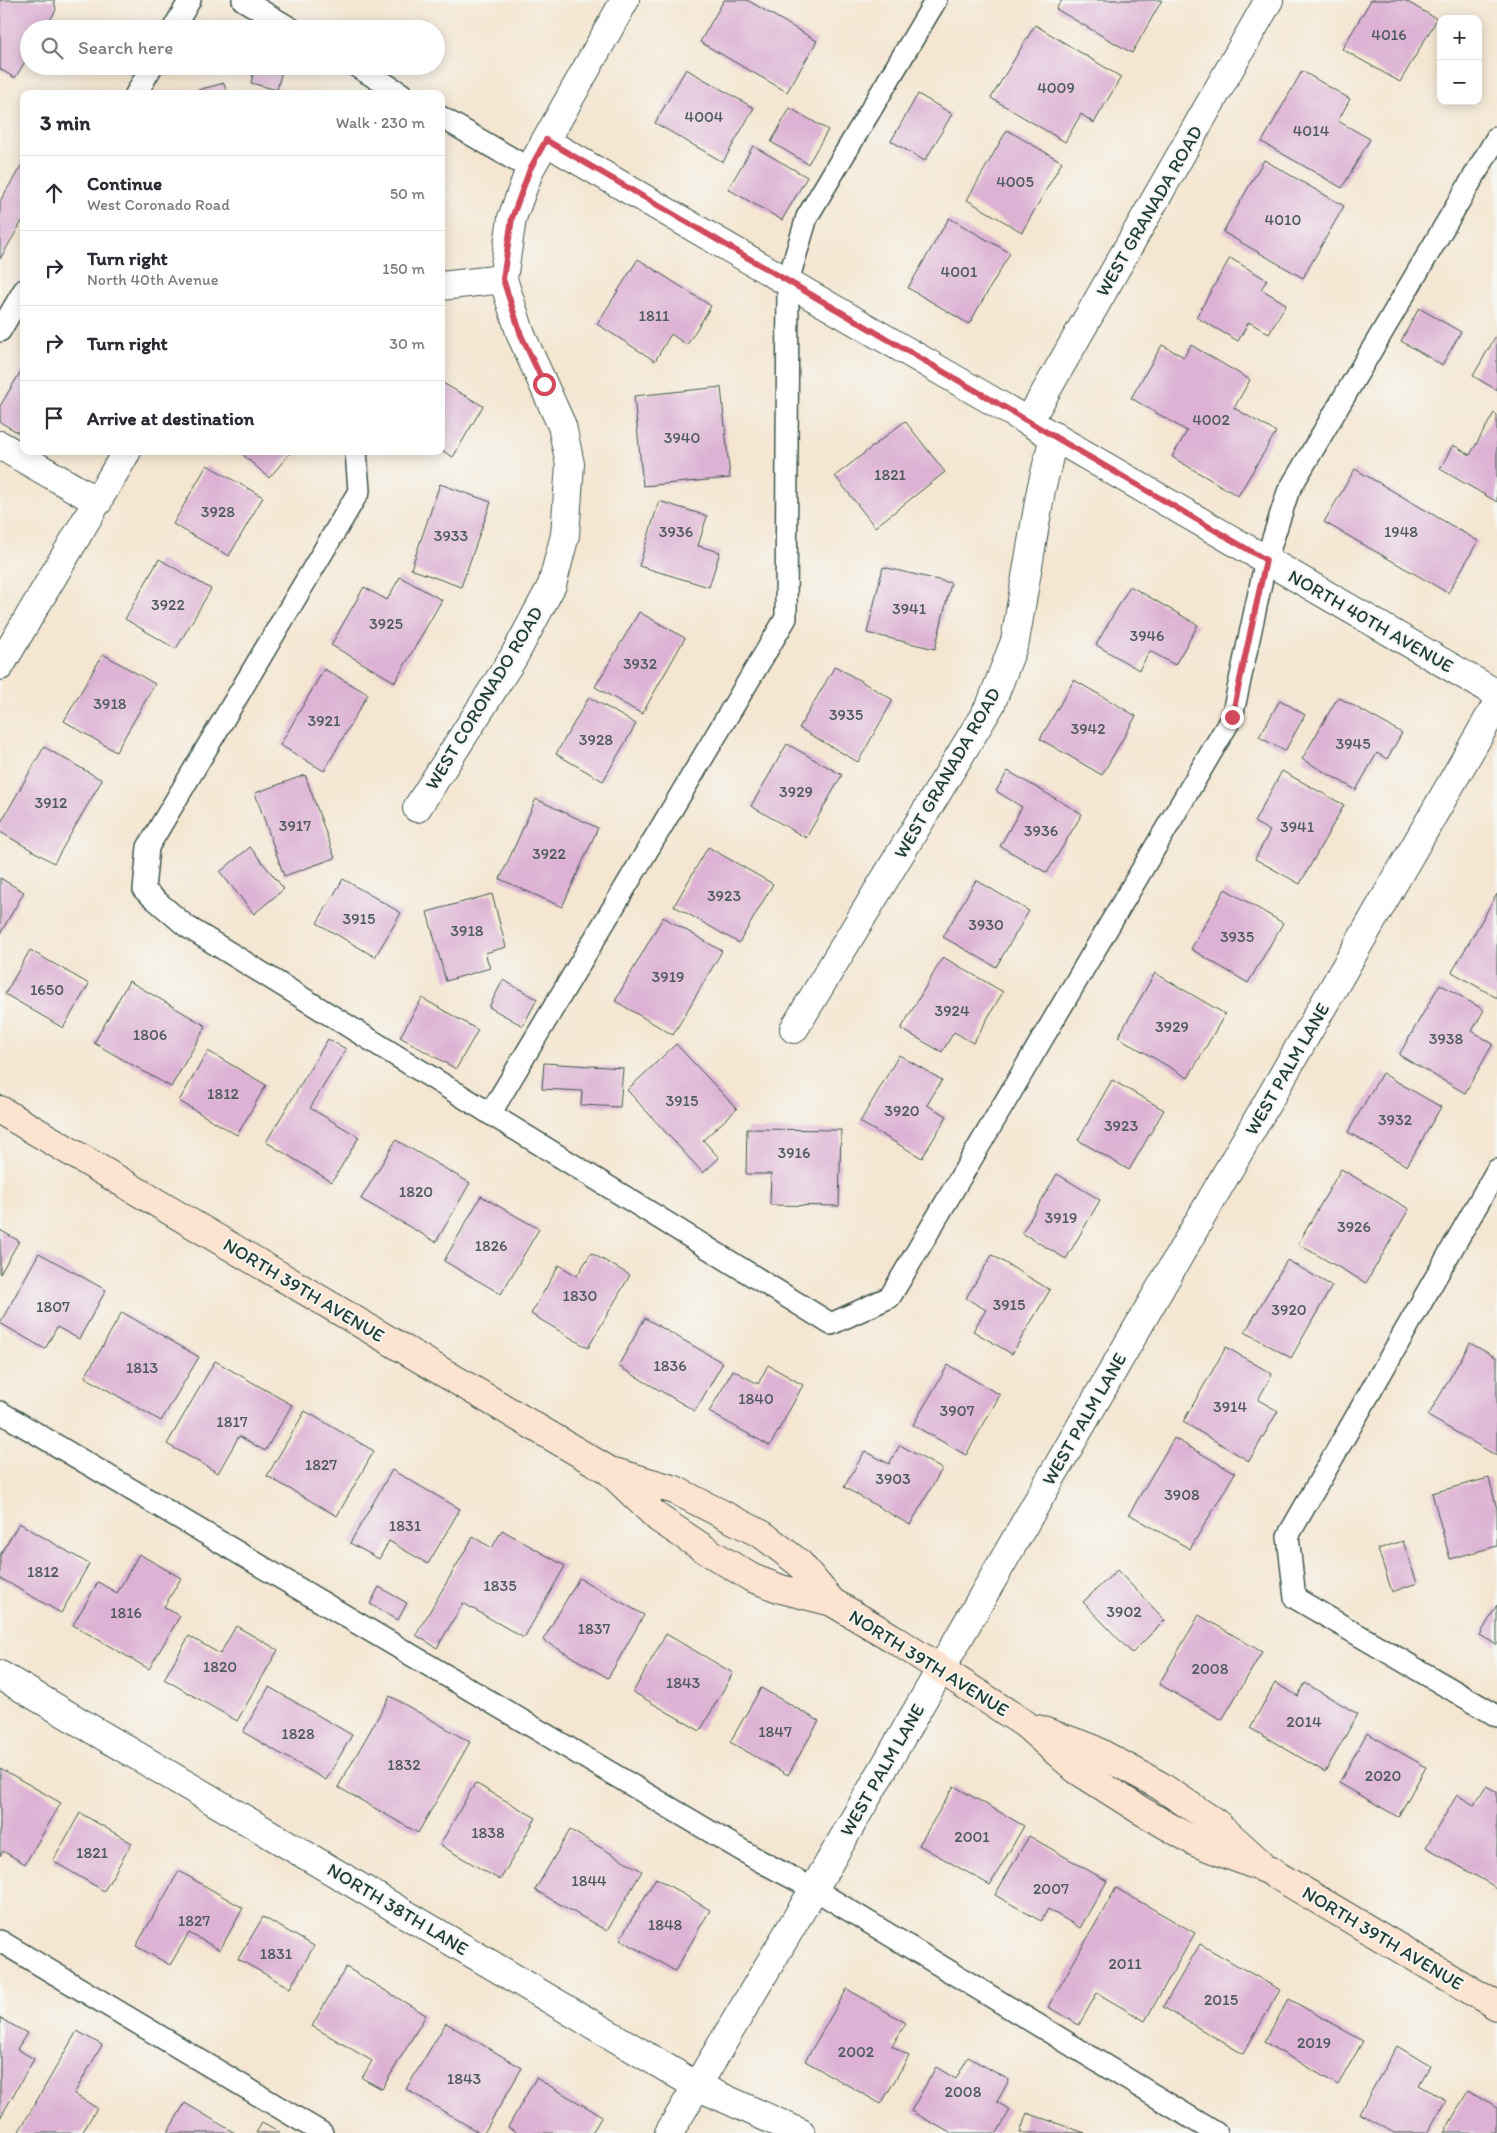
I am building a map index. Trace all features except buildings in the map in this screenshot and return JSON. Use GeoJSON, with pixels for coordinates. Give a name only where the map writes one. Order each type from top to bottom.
{"type":"FeatureCollection","features":[{"type":"Feature","properties":{"kind":"street","name":"WEST CORONADO ROAD"},"geometry":{"type":"LineString","coordinates":[[416,808],[513,658],[552,585],[565,535],[570,464],[562,426],[521,335],[503,279],[512,218],[530,169],[625,0]]}},
{"type":"Feature","properties":{"kind":"street","name":"WEST GRANADA ROAD"},"geometry":{"type":"LineString","coordinates":[[1028,421],[1269,0]]}},
{"type":"Feature","properties":{"kind":"street","name":"NORTH 40TH AVENUE"},"geometry":{"type":"LineString","coordinates":[[546,140],[1497,694]]}},
{"type":"Feature","properties":{"kind":"street"},"geometry":{"type":"LineString","coordinates":[[445,286],[503,279]]}},
{"type":"Feature","properties":{"kind":"street","name":"WEST GRANADA ROAD"},"geometry":{"type":"LineString","coordinates":[[794,1029],[991,704],[1015,641],[1041,490],[1054,436]]}},
{"type":"Feature","properties":{"kind":"street"},"geometry":{"type":"LineString","coordinates":[[0,446],[98,502]]}},
{"type":"Feature","properties":{"kind":"street"},"geometry":{"type":"LineString","coordinates":[[0,666],[126,455]]}},
{"type":"Feature","properties":{"kind":"street","name":"WEST PALM LANE"},"geometry":{"type":"LineString","coordinates":[[668,2133],[814,1889],[1497,704]]}},
{"type":"Feature","properties":{"kind":"street","name":"NORTH 39TH AVENUE"},"geometry":{"type":"LineString","coordinates":[[0,1110],[608,1470],[658,1518],[752,1578],[781,1589],[832,1602],[891,1637],[939,1670],[1025,1724],[1077,1770],[1140,1810],[1197,1843],[1268,1870],[1497,2006]]}},
{"type":"Feature","properties":{"kind":"street","name":"NORTH 39TH AVENUE"},"geometry":{"type":"LineString","coordinates":[[608,1470],[675,1490],[763,1535],[799,1563],[832,1602]]}},
{"type":"Feature","properties":{"kind":"street","name":"NORTH 38TH LANE"},"geometry":{"type":"LineString","coordinates":[[0,1675],[697,2086],[801,2133]]}},
{"type":"Feature","properties":{"kind":"lane"},"geometry":{"type":"LineString","coordinates":[[178,20],[190,0]]}},
{"type":"Feature","properties":{"kind":"lane"},"geometry":{"type":"LineString","coordinates":[[243,0],[277,20]]}},
{"type":"Feature","properties":{"kind":"lane"},"geometry":{"type":"LineString","coordinates":[[490,1114],[786,618],[788,281],[807,217],[936,0]]}},
{"type":"Feature","properties":{"kind":"lane"},"geometry":{"type":"LineString","coordinates":[[138,90],[147,75]]}},
{"type":"Feature","properties":{"kind":"lane"},"geometry":{"type":"LineString","coordinates":[[371,75],[395,90]]}},
{"type":"Feature","properties":{"kind":"lane"},"geometry":{"type":"LineString","coordinates":[[445,119],[530,169]]}},
{"type":"Feature","properties":{"kind":"lane"},"geometry":{"type":"LineString","coordinates":[[356,455],[359,491],[148,847],[144,890],[186,926],[832,1324],[890,1297],[1232,717],[1266,560],[1288,492],[1497,137]]}},
{"type":"Feature","properties":{"kind":"lane"},"geometry":{"type":"LineString","coordinates":[[0,331],[20,297]]}},
{"type":"Feature","properties":{"kind":"lane"},"geometry":{"type":"LineString","coordinates":[[1497,1170],[1288,1536],[1295,1598],[1497,1716]]}},
{"type":"Feature","properties":{"kind":"lane"},"geometry":{"type":"LineString","coordinates":[[0,1412],[760,1861],[814,1889],[1216,2133]]}},
{"type":"Feature","properties":{"kind":"lane"},"geometry":{"type":"LineString","coordinates":[[0,1941],[322,2133]]}},
{"type":"Feature","properties":{"kind":"route"},"geometry":{"type":"LineString","coordinates":[[544,384],[521,335],[503,279],[512,218],[530,169],[546,140],[1266,560],[1232,717]]}}]}
